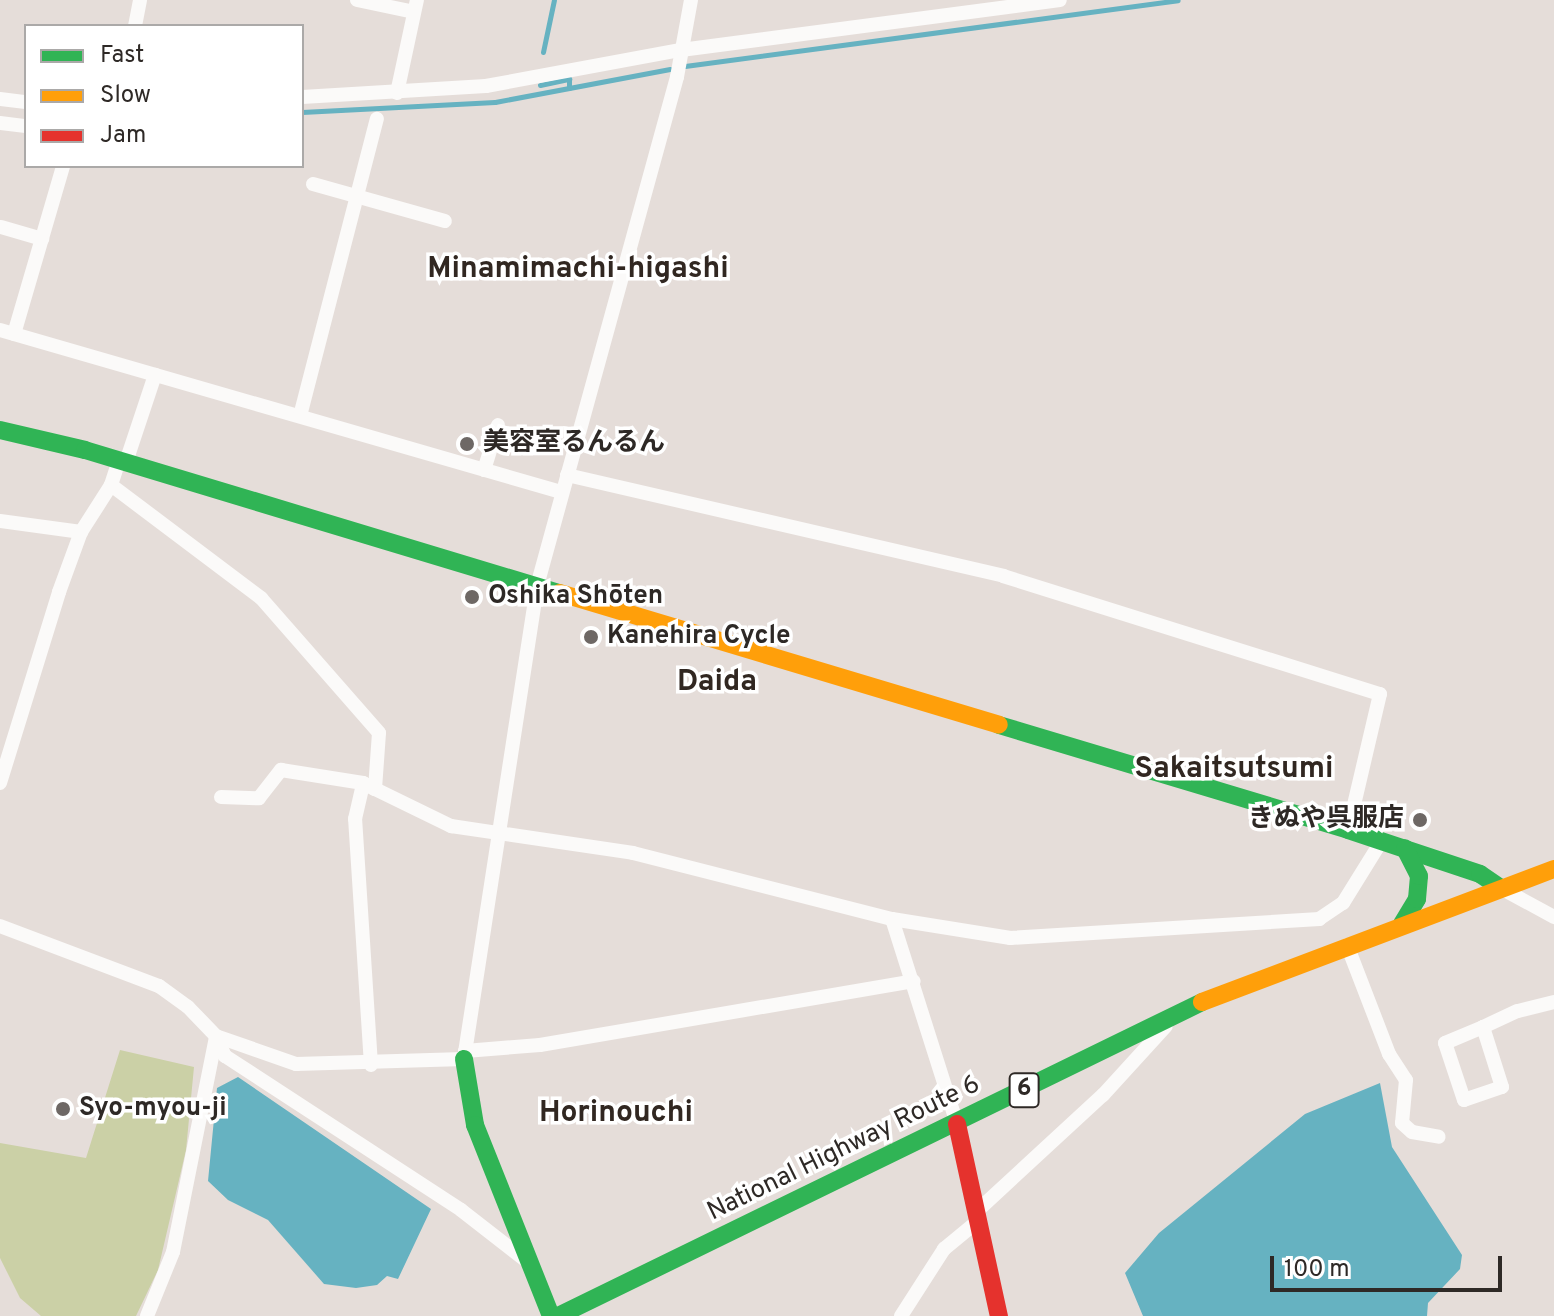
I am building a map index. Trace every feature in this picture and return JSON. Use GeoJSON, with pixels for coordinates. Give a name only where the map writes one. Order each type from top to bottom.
{"type":"FeatureCollection","features":[{"type":"Feature","properties":{"kind":"main road"},"geometry":{"type":"LineString","coordinates":[[0,430],[122,461],[1382,840],[1480,874],[1499,887]]}},
{"type":"Feature","properties":{"kind":"main road"},"geometry":{"type":"LineString","coordinates":[[1402,924],[1417,899],[1419,876],[1405,848]]}},
{"type":"Feature","properties":{"kind":"main road","name":"National Highway Route 6"},"geometry":{"type":"LineString","coordinates":[[558,1316],[1231,988],[1554,869]]}},
{"type":"Feature","properties":{"kind":"main road"},"geometry":{"type":"LineString","coordinates":[[464,1055],[475,1125],[551,1316]]}},
{"type":"Feature","properties":{"kind":"main road"},"geometry":{"type":"LineString","coordinates":[[957,1124],[999,1316]]}},
{"type":"Feature","properties":{"kind":"street"},"geometry":{"type":"LineString","coordinates":[[135,24],[140,0]]}},
{"type":"Feature","properties":{"kind":"street"},"geometry":{"type":"LineString","coordinates":[[357,0],[415,6],[397,93]]}},
{"type":"Feature","properties":{"kind":"street"},"geometry":{"type":"LineString","coordinates":[[464,1055],[537,586],[681,50],[691,0]]}},
{"type":"Feature","properties":{"kind":"street"},"geometry":{"type":"LineString","coordinates":[[304,97],[486,86],[681,50],[969,6],[1060,0]]}},
{"type":"Feature","properties":{"kind":"street"},"geometry":{"type":"LineString","coordinates":[[0,99],[24,102]]}},
{"type":"Feature","properties":{"kind":"street"},"geometry":{"type":"LineString","coordinates":[[300,416],[377,119]]}},
{"type":"Feature","properties":{"kind":"street"},"geometry":{"type":"LineString","coordinates":[[0,123],[24,126]]}},
{"type":"Feature","properties":{"kind":"street"},"geometry":{"type":"LineString","coordinates":[[62,168],[42,239],[7,332],[561,492]]}},
{"type":"Feature","properties":{"kind":"street"},"geometry":{"type":"LineString","coordinates":[[313,184],[445,221]]}},
{"type":"Feature","properties":{"kind":"street"},"geometry":{"type":"LineString","coordinates":[[1,227],[42,239]]}},
{"type":"Feature","properties":{"kind":"street"},"geometry":{"type":"LineString","coordinates":[[0,783],[81,532],[111,485],[155,375]]}},
{"type":"Feature","properties":{"kind":"street"},"geometry":{"type":"LineString","coordinates":[[484,470],[498,425]]}},
{"type":"Feature","properties":{"kind":"street"},"geometry":{"type":"LineString","coordinates":[[567,475],[1003,576],[1380,694],[1348,830]]}},
{"type":"Feature","properties":{"kind":"street"},"geometry":{"type":"LineString","coordinates":[[111,485],[261,598],[379,733],[369,786],[355,819],[355,859],[371,1065]]}},
{"type":"Feature","properties":{"kind":"street"},"geometry":{"type":"LineString","coordinates":[[0,521],[81,532]]}},
{"type":"Feature","properties":{"kind":"street"},"geometry":{"type":"LineString","coordinates":[[221,797],[259,798],[281,770],[369,786],[451,826],[633,853],[892,919],[1010,938],[1319,919],[1343,903],[1382,840]]}},
{"type":"Feature","properties":{"kind":"street"},"geometry":{"type":"LineString","coordinates":[[1499,887],[1554,917]]}},
{"type":"Feature","properties":{"kind":"street"},"geometry":{"type":"LineString","coordinates":[[892,919],[957,1124]]}},
{"type":"Feature","properties":{"kind":"street"},"geometry":{"type":"LineString","coordinates":[[0,926],[159,986],[216,1036],[296,1064],[371,1065],[540,1045],[914,981]]}},
{"type":"Feature","properties":{"kind":"street"},"geometry":{"type":"LineString","coordinates":[[1347,945],[1389,1054],[1406,1080],[1402,1123],[1412,1132],[1439,1137]]}},
{"type":"Feature","properties":{"kind":"street"},"geometry":{"type":"LineString","coordinates":[[1483,1027],[1502,1087],[1464,1100],[1445,1043],[1483,1027],[1554,1002]]}},
{"type":"Feature","properties":{"kind":"street"},"geometry":{"type":"LineString","coordinates":[[901,1316],[944,1249],[1103,1095],[1175,1016]]}},
{"type":"Feature","properties":{"kind":"street"},"geometry":{"type":"LineString","coordinates":[[216,1036],[225,1056],[461,1210],[532,1265]]}},
{"type":"Feature","properties":{"kind":"street"},"geometry":{"type":"LineString","coordinates":[[147,1316],[173,1252],[216,1036]]}},
{"type":"Feature","properties":{"kind":"green space"},"geometry":{"type":"Polygon","coordinates":[[[120,1050],[194,1067],[186,1150],[158,1270],[136,1316],[41,1316],[20,1298],[0,1258],[0,1143],[86,1158],[120,1050]]]}},
{"type":"Feature","properties":{"kind":"water"},"geometry":{"type":"Polygon","coordinates":[[[238,1077],[431,1209],[398,1279],[387,1276],[377,1285],[356,1288],[324,1284],[268,1220],[228,1200],[208,1181],[217,1088],[238,1077]]]}},
{"type":"Feature","properties":{"kind":"water"},"geometry":{"type":"Polygon","coordinates":[[[1380,1083],[1392,1147],[1462,1255],[1460,1269],[1428,1303],[1427,1316],[1143,1316],[1125,1273],[1159,1233],[1305,1114],[1380,1083]]]}},
{"type":"Feature","properties":{"kind":"waterway"},"geometry":{"type":"LineString","coordinates":[[543,52],[554,0]]}},
{"type":"Feature","properties":{"kind":"waterway"},"geometry":{"type":"LineString","coordinates":[[685,66],[1178,0]]}},
{"type":"Feature","properties":{"kind":"waterway"},"geometry":{"type":"LineString","coordinates":[[304,112],[495,102],[670,69]]}},
{"type":"Feature","properties":{"kind":"waterway"},"geometry":{"type":"LineString","coordinates":[[540,85],[569,79],[569,88]]}},
{"type":"Feature","properties":{"kind":"traffic: fast"},"geometry":{"type":"LineString","coordinates":[[0,430],[85,450],[560,593]]}},
{"type":"Feature","properties":{"kind":"traffic: fast"},"geometry":{"type":"LineString","coordinates":[[999,725],[1348,830],[1480,874],[1499,887]]}},
{"type":"Feature","properties":{"kind":"traffic: fast"},"geometry":{"type":"LineString","coordinates":[[1402,924],[1417,899],[1419,876],[1405,848]]}},
{"type":"Feature","properties":{"kind":"traffic: fast"},"geometry":{"type":"LineString","coordinates":[[558,1316],[1202,1002]]}},
{"type":"Feature","properties":{"kind":"traffic: fast"},"geometry":{"type":"LineString","coordinates":[[464,1059],[475,1125],[551,1316]]}},
{"type":"Feature","properties":{"kind":"traffic: slow"},"geometry":{"type":"LineString","coordinates":[[560,593],[999,725]]}},
{"type":"Feature","properties":{"kind":"traffic: slow"},"geometry":{"type":"LineString","coordinates":[[1202,1002],[1554,869]]}},
{"type":"Feature","properties":{"kind":"traffic: jam"},"geometry":{"type":"LineString","coordinates":[[957,1124],[999,1316]]}},
{"type":"Feature","properties":{"kind":"place","name":"美容室るんるん"},"geometry":{"type":"Point","coordinates":[467,444]}},
{"type":"Feature","properties":{"kind":"place","name":"Oshika Shōten"},"geometry":{"type":"Point","coordinates":[472,597]}},
{"type":"Feature","properties":{"kind":"place","name":"Kanehira Cycle"},"geometry":{"type":"Point","coordinates":[591,637]}},
{"type":"Feature","properties":{"kind":"place","name":"きぬや呉服店"},"geometry":{"type":"Point","coordinates":[1420,820]}},
{"type":"Feature","properties":{"kind":"place","name":"Syo-myou-ji"},"geometry":{"type":"Point","coordinates":[63,1109]}},
{"type":"Feature","properties":{"kind":"district","name":"Minamimachi-higashi"},"geometry":{"type":"Point","coordinates":[578,270]}},
{"type":"Feature","properties":{"kind":"district","name":"Daida"},"geometry":{"type":"Point","coordinates":[717,683]}},
{"type":"Feature","properties":{"kind":"district","name":"Sakaitsutsumi"},"geometry":{"type":"Point","coordinates":[1234,770]}},
{"type":"Feature","properties":{"kind":"district","name":"Horinouchi"},"geometry":{"type":"Point","coordinates":[616,1114]}}]}
